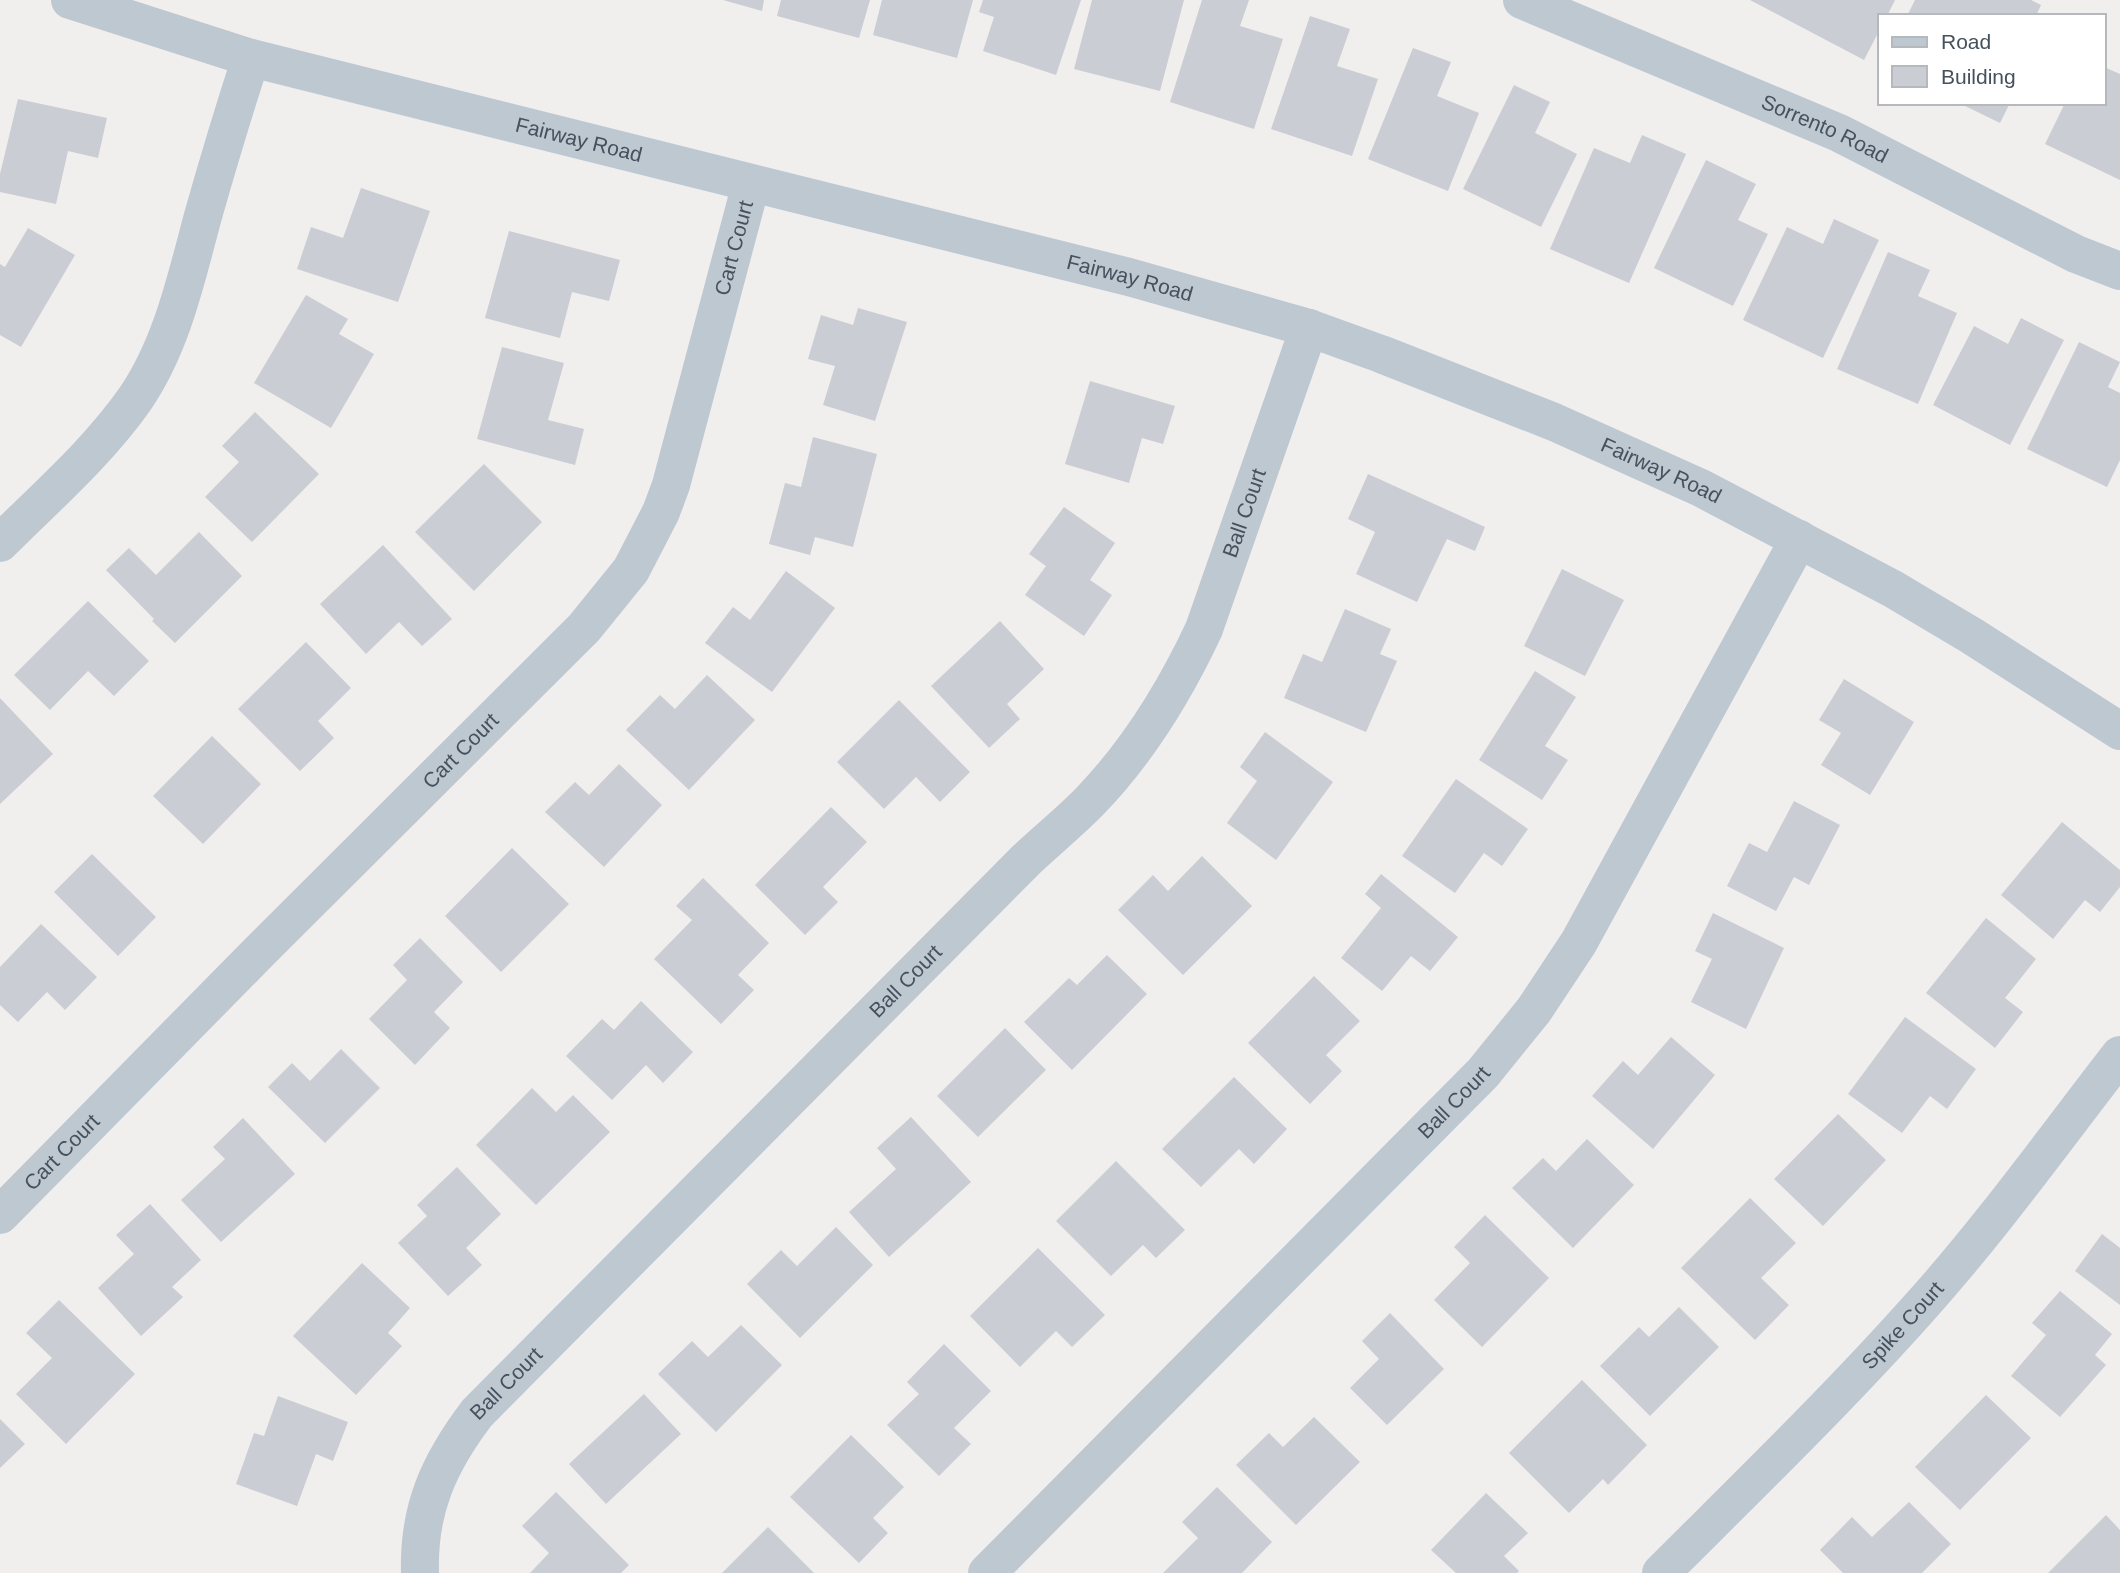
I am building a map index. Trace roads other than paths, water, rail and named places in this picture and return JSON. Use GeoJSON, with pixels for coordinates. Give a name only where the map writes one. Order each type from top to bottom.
{"type":"FeatureCollection","features":[{"type":"Feature","properties":{"kind":"street","name":"Fairway Road"},"geometry":{"type":"LineString","coordinates":[[70,0],[251,58],[751,184],[941,228],[1309,328],[1459,382],[1701,488],[1893,589],[1961,629],[2120,731]]}},
{"type":"Feature","properties":{"kind":"street","name":"Sorrento Road"},"geometry":{"type":"LineString","coordinates":[[1522,0],[1839,133],[2076,254],[2120,271]]}},
{"type":"Feature","properties":{"kind":"street"},"geometry":{"type":"LineString","coordinates":[[0,543],[105,438],[136,398],[162,351],[173,323],[217,166],[251,58]]}},
{"type":"Feature","properties":{"kind":"street","name":"Cart Court"},"geometry":{"type":"LineString","coordinates":[[0,1215],[583,628],[631,570],[647,543],[671,485],[751,184]]}},
{"type":"Feature","properties":{"kind":"street","name":"Ball Court"},"geometry":{"type":"LineString","coordinates":[[420,1573],[419,1556],[424,1517],[436,1479],[453,1444],[477,1413],[1027,859],[1091,799],[1147,731],[1192,655],[1204,629],[1309,328]]}},
{"type":"Feature","properties":{"kind":"street","name":"Ball Court"},"geometry":{"type":"LineString","coordinates":[[987,1573],[1483,1073],[1534,1010],[1585,932],[1799,539]]}},
{"type":"Feature","properties":{"kind":"street","name":"Spike Court"},"geometry":{"type":"LineString","coordinates":[[1661,1573],[1829,1406],[1921,1306],[2007,1201],[2120,1055]]}}]}
